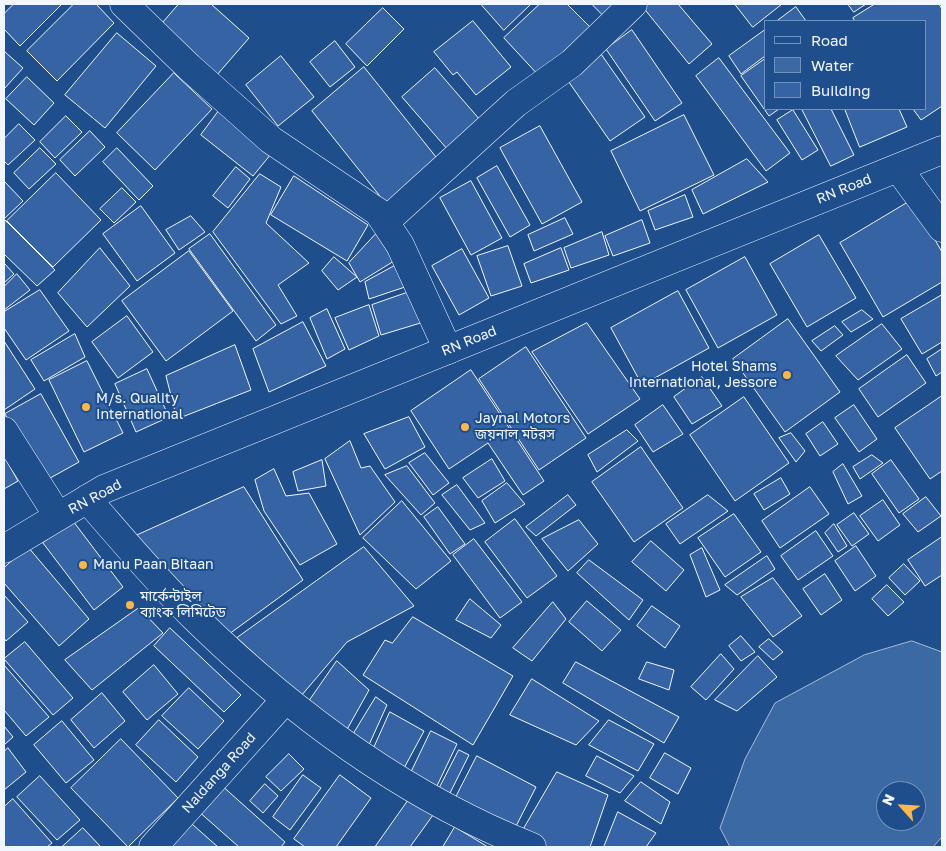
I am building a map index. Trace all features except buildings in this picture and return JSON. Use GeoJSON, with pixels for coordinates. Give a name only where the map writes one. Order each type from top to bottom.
{"type":"FeatureCollection","features":[{"type":"Feature","properties":{"kind":"main road"},"geometry":{"type":"LineString","coordinates":[[124,4],[189,67],[271,140],[378,212],[400,245],[448,350]]}},
{"type":"Feature","properties":{"kind":"main road"},"geometry":{"type":"LineString","coordinates":[[385,222],[516,103],[572,63],[633,4]]}},
{"type":"Feature","properties":{"kind":"main road","name":"RN Road"},"geometry":{"type":"LineString","coordinates":[[4,549],[104,490],[942,150]]}},
{"type":"Feature","properties":{"kind":"main road"},"geometry":{"type":"LineString","coordinates":[[898,168],[942,228]]}},
{"type":"Feature","properties":{"kind":"main road"},"geometry":{"type":"LineString","coordinates":[[4,431],[58,516]]}},
{"type":"Feature","properties":{"kind":"main road"},"geometry":{"type":"LineString","coordinates":[[87,499],[145,566],[194,617],[286,700],[397,780],[486,829],[532,847]]}},
{"type":"Feature","properties":{"kind":"main road","name":"Naldanga Road"},"geometry":{"type":"LineString","coordinates":[[153,847],[286,700]]}},
{"type":"Feature","properties":{"kind":"water"},"geometry":{"type":"Polygon","coordinates":[[[912,641],[942,652],[942,837],[933,847],[730,847],[720,828],[745,759],[775,703],[864,655],[912,641]]]}},
{"type":"Feature","properties":{"kind":"place","name":"Hotel Shams International, Jessore"},"geometry":{"type":"Point","coordinates":[787,375]}},
{"type":"Feature","properties":{"kind":"place","name":"M/s. Quality International"},"geometry":{"type":"Point","coordinates":[86,407]}},
{"type":"Feature","properties":{"kind":"place","name":"Jaynal Motors জয়নাল মটরস"},"geometry":{"type":"Point","coordinates":[465,427]}},
{"type":"Feature","properties":{"kind":"place","name":"Manu Paan Bitaan"},"geometry":{"type":"Point","coordinates":[83,565]}},
{"type":"Feature","properties":{"kind":"place","name":"মার্কেন্টাইল ব্যাংক লিমিটেড"},"geometry":{"type":"Point","coordinates":[130,605]}}]}
